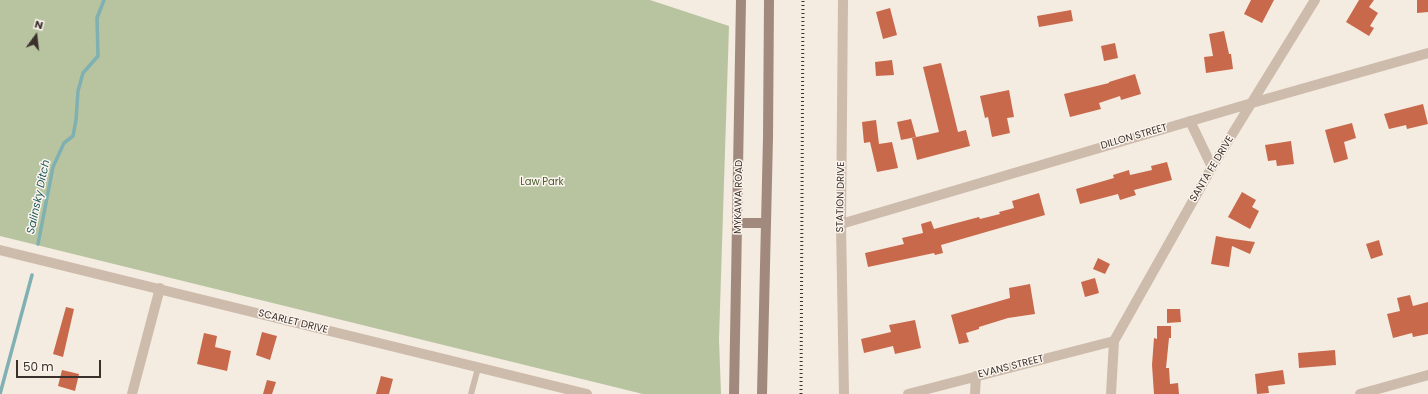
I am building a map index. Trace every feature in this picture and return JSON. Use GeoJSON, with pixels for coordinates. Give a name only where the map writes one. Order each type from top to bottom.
{"type":"FeatureCollection","features":[{"type":"Feature","properties":{"kind":"main road","name":"MYKAWA ROAD"},"geometry":{"type":"LineString","coordinates":[[734,394],[741,0]]}},
{"type":"Feature","properties":{"kind":"main road"},"geometry":{"type":"LineString","coordinates":[[762,394],[769,0]]}},
{"type":"Feature","properties":{"kind":"main road"},"geometry":{"type":"LineString","coordinates":[[738,223],[766,223]]}},
{"type":"Feature","properties":{"kind":"street","name":"STATION DRIVE"},"geometry":{"type":"LineString","coordinates":[[843,0],[841,224],[844,394]]}},
{"type":"Feature","properties":{"kind":"street","name":"SANTA FE DRIVE"},"geometry":{"type":"LineString","coordinates":[[1114,341],[1212,167],[1315,0]]}},
{"type":"Feature","properties":{"kind":"street","name":"DILLON STREET"},"geometry":{"type":"LineString","coordinates":[[841,224],[1190,121],[1428,53]]}},
{"type":"Feature","properties":{"kind":"street"},"geometry":{"type":"LineString","coordinates":[[1190,121],[1212,167]]}},
{"type":"Feature","properties":{"kind":"street","name":"SCARLET DRIVE"},"geometry":{"type":"LineString","coordinates":[[0,250],[57,265],[160,288],[580,393]]}},
{"type":"Feature","properties":{"kind":"street"},"geometry":{"type":"LineString","coordinates":[[132,394],[160,288]]}},
{"type":"Feature","properties":{"kind":"street"},"geometry":{"type":"LineString","coordinates":[[1111,394],[1114,341]]}},
{"type":"Feature","properties":{"kind":"street","name":"EVANS STREET"},"geometry":{"type":"LineString","coordinates":[[908,394],[1114,341]]}},
{"type":"Feature","properties":{"kind":"street"},"geometry":{"type":"LineString","coordinates":[[1360,394],[1428,375]]}},
{"type":"Feature","properties":{"kind":"street"},"geometry":{"type":"LineString","coordinates":[[975,394],[976,376]]}},
{"type":"Feature","properties":{"kind":"lane"},"geometry":{"type":"LineString","coordinates":[[471,394],[478,368]]}},
{"type":"Feature","properties":{"kind":"green space","name":"Law Park"},"geometry":{"type":"Polygon","coordinates":[[[0,0],[650,0],[729,26],[719,339],[721,394],[643,394],[0,236],[0,0]]]}},
{"type":"Feature","properties":{"kind":"building"},"geometry":{"type":"Polygon","coordinates":[[[1251,0],[1274,0],[1262,23],[1244,14],[1251,0]]]}},
{"type":"Feature","properties":{"kind":"building"},"geometry":{"type":"Polygon","coordinates":[[[1359,0],[1374,0],[1369,7],[1378,13],[1370,26],[1374,28],[1369,36],[1346,22],[1359,0]]]}},
{"type":"Feature","properties":{"kind":"building"},"geometry":{"type":"Polygon","coordinates":[[[1417,0],[1428,0],[1428,12],[1417,13],[1417,0]]]}},
{"type":"Feature","properties":{"kind":"building"},"geometry":{"type":"Polygon","coordinates":[[[890,8],[897,35],[883,39],[876,12],[890,8]]]}},
{"type":"Feature","properties":{"kind":"building"},"geometry":{"type":"Polygon","coordinates":[[[1071,10],[1073,21],[1039,27],[1037,16],[1071,10]]]}},
{"type":"Feature","properties":{"kind":"building"},"geometry":{"type":"Polygon","coordinates":[[[1224,31],[1229,54],[1231,54],[1233,69],[1206,73],[1204,57],[1213,56],[1209,34],[1224,31]]]}},
{"type":"Feature","properties":{"kind":"building"},"geometry":{"type":"Polygon","coordinates":[[[1115,43],[1118,58],[1104,61],[1101,46],[1115,43]]]}},
{"type":"Feature","properties":{"kind":"building"},"geometry":{"type":"Polygon","coordinates":[[[892,60],[894,75],[876,76],[875,62],[892,60]]]}},
{"type":"Feature","properties":{"kind":"building"},"geometry":{"type":"Polygon","coordinates":[[[941,63],[958,132],[966,130],[970,146],[917,160],[912,138],[939,132],[923,67],[941,63]]]}},
{"type":"Feature","properties":{"kind":"building"},"geometry":{"type":"Polygon","coordinates":[[[1135,74],[1141,94],[1121,100],[1120,96],[1099,103],[1101,109],[1070,117],[1064,94],[1109,83],[1135,74]]]}},
{"type":"Feature","properties":{"kind":"building"},"geometry":{"type":"Polygon","coordinates":[[[1009,90],[1014,117],[1007,118],[1010,133],[992,137],[988,117],[985,118],[980,96],[1009,90]]]}},
{"type":"Feature","properties":{"kind":"building"},"geometry":{"type":"Polygon","coordinates":[[[1423,104],[1428,124],[1407,129],[1406,125],[1389,129],[1384,114],[1423,104]]]}},
{"type":"Feature","properties":{"kind":"building"},"geometry":{"type":"Polygon","coordinates":[[[911,119],[916,137],[901,140],[897,122],[911,119]]]}},
{"type":"Feature","properties":{"kind":"building"},"geometry":{"type":"Polygon","coordinates":[[[876,120],[879,144],[892,142],[898,168],[877,172],[870,142],[864,143],[862,122],[876,120]]]}},
{"type":"Feature","properties":{"kind":"building"},"geometry":{"type":"Polygon","coordinates":[[[1352,123],[1356,138],[1344,142],[1348,159],[1334,163],[1325,130],[1352,123]]]}},
{"type":"Feature","properties":{"kind":"building"},"geometry":{"type":"Polygon","coordinates":[[[1291,141],[1294,164],[1277,166],[1276,160],[1268,161],[1265,145],[1291,141]]]}},
{"type":"Feature","properties":{"kind":"building"},"geometry":{"type":"Polygon","coordinates":[[[1167,162],[1172,180],[1134,190],[1136,195],[1120,200],[1118,194],[1080,204],[1076,189],[1114,178],[1113,175],[1129,170],[1130,175],[1152,170],[1151,166],[1167,162]]]}},
{"type":"Feature","properties":{"kind":"building"},"geometry":{"type":"Polygon","coordinates":[[[1242,192],[1256,200],[1252,207],[1259,211],[1250,229],[1228,217],[1242,192]]]}},
{"type":"Feature","properties":{"kind":"building"},"geometry":{"type":"Polygon","coordinates":[[[1039,193],[1045,215],[941,245],[943,253],[935,255],[934,253],[868,267],[865,253],[904,244],[902,238],[923,233],[921,224],[931,221],[934,229],[979,217],[980,219],[1000,214],[999,212],[1014,208],[1012,201],[1039,193]]]}},
{"type":"Feature","properties":{"kind":"building"},"geometry":{"type":"Polygon","coordinates":[[[1216,236],[1255,242],[1250,254],[1232,246],[1229,267],[1211,264],[1216,236]]]}},
{"type":"Feature","properties":{"kind":"building"},"geometry":{"type":"Polygon","coordinates":[[[1379,240],[1383,255],[1371,259],[1366,244],[1379,240]]]}},
{"type":"Feature","properties":{"kind":"building"},"geometry":{"type":"Polygon","coordinates":[[[1098,258],[1110,264],[1105,274],[1093,269],[1098,258]]]}},
{"type":"Feature","properties":{"kind":"building"},"geometry":{"type":"Polygon","coordinates":[[[1095,278],[1099,293],[1085,297],[1081,282],[1095,278]]]}},
{"type":"Feature","properties":{"kind":"building"},"geometry":{"type":"Polygon","coordinates":[[[1030,284],[1035,314],[1008,318],[979,327],[979,329],[966,333],[969,342],[959,344],[951,315],[1010,298],[1009,288],[1030,284]]]}},
{"type":"Feature","properties":{"kind":"building"},"geometry":{"type":"Polygon","coordinates":[[[1410,295],[1413,306],[1428,302],[1428,334],[1413,337],[1412,333],[1393,338],[1387,314],[1400,311],[1397,298],[1410,295]]]}},
{"type":"Feature","properties":{"kind":"building"},"geometry":{"type":"Polygon","coordinates":[[[66,307],[74,309],[63,357],[53,354],[66,307]]]}},
{"type":"Feature","properties":{"kind":"building"},"geometry":{"type":"Polygon","coordinates":[[[1167,309],[1180,309],[1181,322],[1167,323],[1167,309]]]}},
{"type":"Feature","properties":{"kind":"building"},"geometry":{"type":"Polygon","coordinates":[[[915,320],[921,348],[895,354],[893,346],[864,353],[861,339],[891,332],[889,325],[915,320]]]}},
{"type":"Feature","properties":{"kind":"building"},"geometry":{"type":"Polygon","coordinates":[[[1157,326],[1171,326],[1171,338],[1169,338],[1166,368],[1169,368],[1170,384],[1178,383],[1179,394],[1154,394],[1152,365],[1154,338],[1157,339],[1157,326]]]}},
{"type":"Feature","properties":{"kind":"building"},"geometry":{"type":"Polygon","coordinates":[[[262,332],[277,336],[270,360],[256,355],[262,332]]]}},
{"type":"Feature","properties":{"kind":"building"},"geometry":{"type":"Polygon","coordinates":[[[204,333],[217,336],[215,347],[231,351],[227,371],[197,364],[204,333]]]}},
{"type":"Feature","properties":{"kind":"building"},"geometry":{"type":"Polygon","coordinates":[[[1335,350],[1336,365],[1299,368],[1298,353],[1335,350]]]}},
{"type":"Feature","properties":{"kind":"building"},"geometry":{"type":"Polygon","coordinates":[[[62,370],[79,374],[75,391],[58,386],[62,370]]]}},
{"type":"Feature","properties":{"kind":"building"},"geometry":{"type":"Polygon","coordinates":[[[1283,370],[1285,384],[1268,386],[1269,393],[1257,394],[1255,374],[1283,370]]]}},
{"type":"Feature","properties":{"kind":"building"},"geometry":{"type":"Polygon","coordinates":[[[381,376],[393,379],[389,394],[376,394],[381,376]]]}},
{"type":"Feature","properties":{"kind":"building"},"geometry":{"type":"Polygon","coordinates":[[[267,380],[276,382],[272,394],[263,394],[267,380]]]}},
{"type":"Feature","properties":{"kind":"waterway","name":"Salinsky Ditch"},"geometry":{"type":"LineString","coordinates":[[38,244],[53,167],[64,143],[73,136],[76,120],[78,91],[83,73],[98,56],[97,18],[104,0]]}},
{"type":"Feature","properties":{"kind":"waterway","name":"Salinsky Ditch"},"geometry":{"type":"LineString","coordinates":[[0,394],[32,275]]}},
{"type":"Feature","properties":{"kind":"railway"},"geometry":{"type":"LineString","coordinates":[[801,394],[803,0]]}}]}
